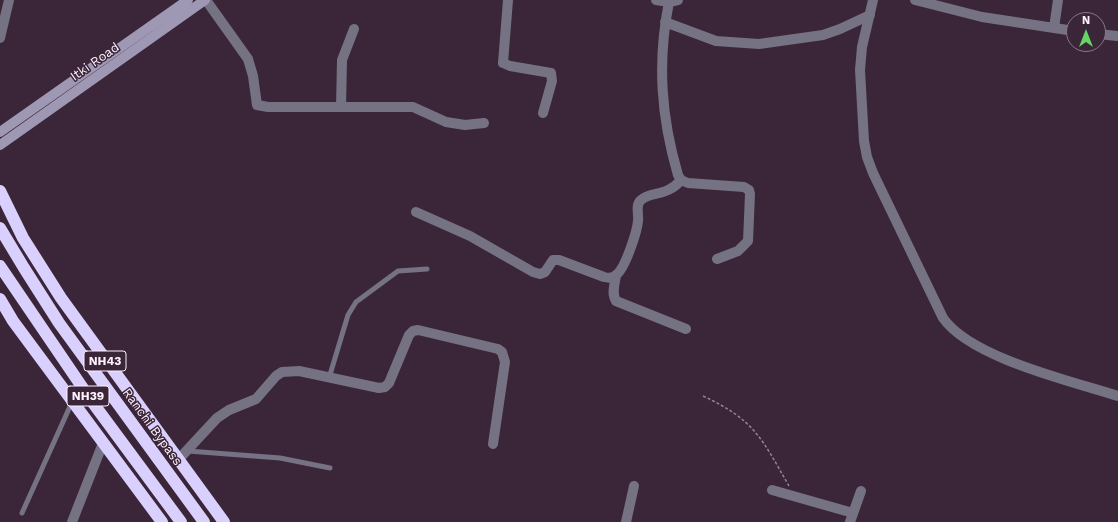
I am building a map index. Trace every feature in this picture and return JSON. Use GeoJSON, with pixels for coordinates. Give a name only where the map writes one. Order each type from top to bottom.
{"type":"FeatureCollection","features":[{"type":"Feature","properties":{"kind":"highway","name":"NH43"},"geometry":{"type":"LineString","coordinates":[[0,191],[23,238],[61,298],[224,522]]}},
{"type":"Feature","properties":{"kind":"highway","name":"Ranchi Bypass"},"geometry":{"type":"LineString","coordinates":[[0,228],[59,323],[204,522]]}},
{"type":"Feature","properties":{"kind":"highway","name":"NH39"},"geometry":{"type":"LineString","coordinates":[[0,266],[93,403],[181,522]]}},
{"type":"Feature","properties":{"kind":"highway"},"geometry":{"type":"LineString","coordinates":[[0,299],[13,321],[162,522]]}},
{"type":"Feature","properties":{"kind":"main road"},"geometry":{"type":"LineString","coordinates":[[0,132],[188,0]]}},
{"type":"Feature","properties":{"kind":"main road","name":"Itki Road"},"geometry":{"type":"LineString","coordinates":[[0,145],[206,0]]}},
{"type":"Feature","properties":{"kind":"street"},"geometry":{"type":"LineString","coordinates":[[0,38],[9,0]]}},
{"type":"Feature","properties":{"kind":"street"},"geometry":{"type":"LineString","coordinates":[[206,0],[248,59],[253,76],[257,105],[268,108],[413,107],[446,122],[465,125],[484,123]]}},
{"type":"Feature","properties":{"kind":"street"},"geometry":{"type":"LineString","coordinates":[[508,0],[503,63],[510,66],[551,73],[552,81],[543,113]]}},
{"type":"Feature","properties":{"kind":"street"},"geometry":{"type":"LineString","coordinates":[[656,0],[674,1],[665,22],[662,50],[662,102],[676,169],[682,180],[688,183],[744,187],[749,190],[748,241],[738,251],[717,259]]}},
{"type":"Feature","properties":{"kind":"street"},"geometry":{"type":"LineString","coordinates":[[873,0],[862,47],[860,70],[864,141],[867,157],[943,318],[949,327],[960,336],[987,350],[1032,368],[1118,396]]}},
{"type":"Feature","properties":{"kind":"street"},"geometry":{"type":"LineString","coordinates":[[915,0],[982,17],[1066,30]]}},
{"type":"Feature","properties":{"kind":"street"},"geometry":{"type":"LineString","coordinates":[[1054,28],[1058,0]]}},
{"type":"Feature","properties":{"kind":"street"},"geometry":{"type":"LineString","coordinates":[[665,22],[716,41],[759,44],[823,35],[870,15]]}},
{"type":"Feature","properties":{"kind":"street"},"geometry":{"type":"LineString","coordinates":[[341,107],[342,64],[344,52],[354,29]]}},
{"type":"Feature","properties":{"kind":"street"},"geometry":{"type":"LineString","coordinates":[[1106,35],[1117,36]]}},
{"type":"Feature","properties":{"kind":"street"},"geometry":{"type":"LineString","coordinates":[[682,180],[676,187],[668,191],[644,198],[639,201],[637,228],[624,264],[616,275],[614,297],[616,301],[686,329]]}},
{"type":"Feature","properties":{"kind":"street"},"geometry":{"type":"LineString","coordinates":[[416,212],[470,236],[533,272],[540,274],[545,272],[553,260],[559,260],[604,278],[616,275]]}},
{"type":"Feature","properties":{"kind":"street"},"geometry":{"type":"LineString","coordinates":[[178,460],[217,418],[229,410],[256,399],[276,376],[282,372],[299,371],[379,388],[385,387],[389,383],[409,335],[413,331],[418,330],[498,349],[502,352],[506,362],[493,444]]}},
{"type":"Feature","properties":{"kind":"street"},"geometry":{"type":"LineString","coordinates":[[72,522],[103,443]]}},
{"type":"Feature","properties":{"kind":"street"},"geometry":{"type":"LineString","coordinates":[[626,522],[634,486]]}},
{"type":"Feature","properties":{"kind":"street"},"geometry":{"type":"LineString","coordinates":[[772,490],[795,496],[851,518],[861,492]]}},
{"type":"Feature","properties":{"kind":"lane"},"geometry":{"type":"LineString","coordinates":[[329,378],[348,315],[356,302],[398,271],[428,268]]}},
{"type":"Feature","properties":{"kind":"lane"},"geometry":{"type":"LineString","coordinates":[[22,513],[72,401]]}},
{"type":"Feature","properties":{"kind":"lane"},"geometry":{"type":"LineString","coordinates":[[187,450],[280,458],[330,468]]}},
{"type":"Feature","properties":{"kind":"path"},"geometry":{"type":"LineString","coordinates":[[703,396],[735,412],[754,428],[795,496]]}}]}
